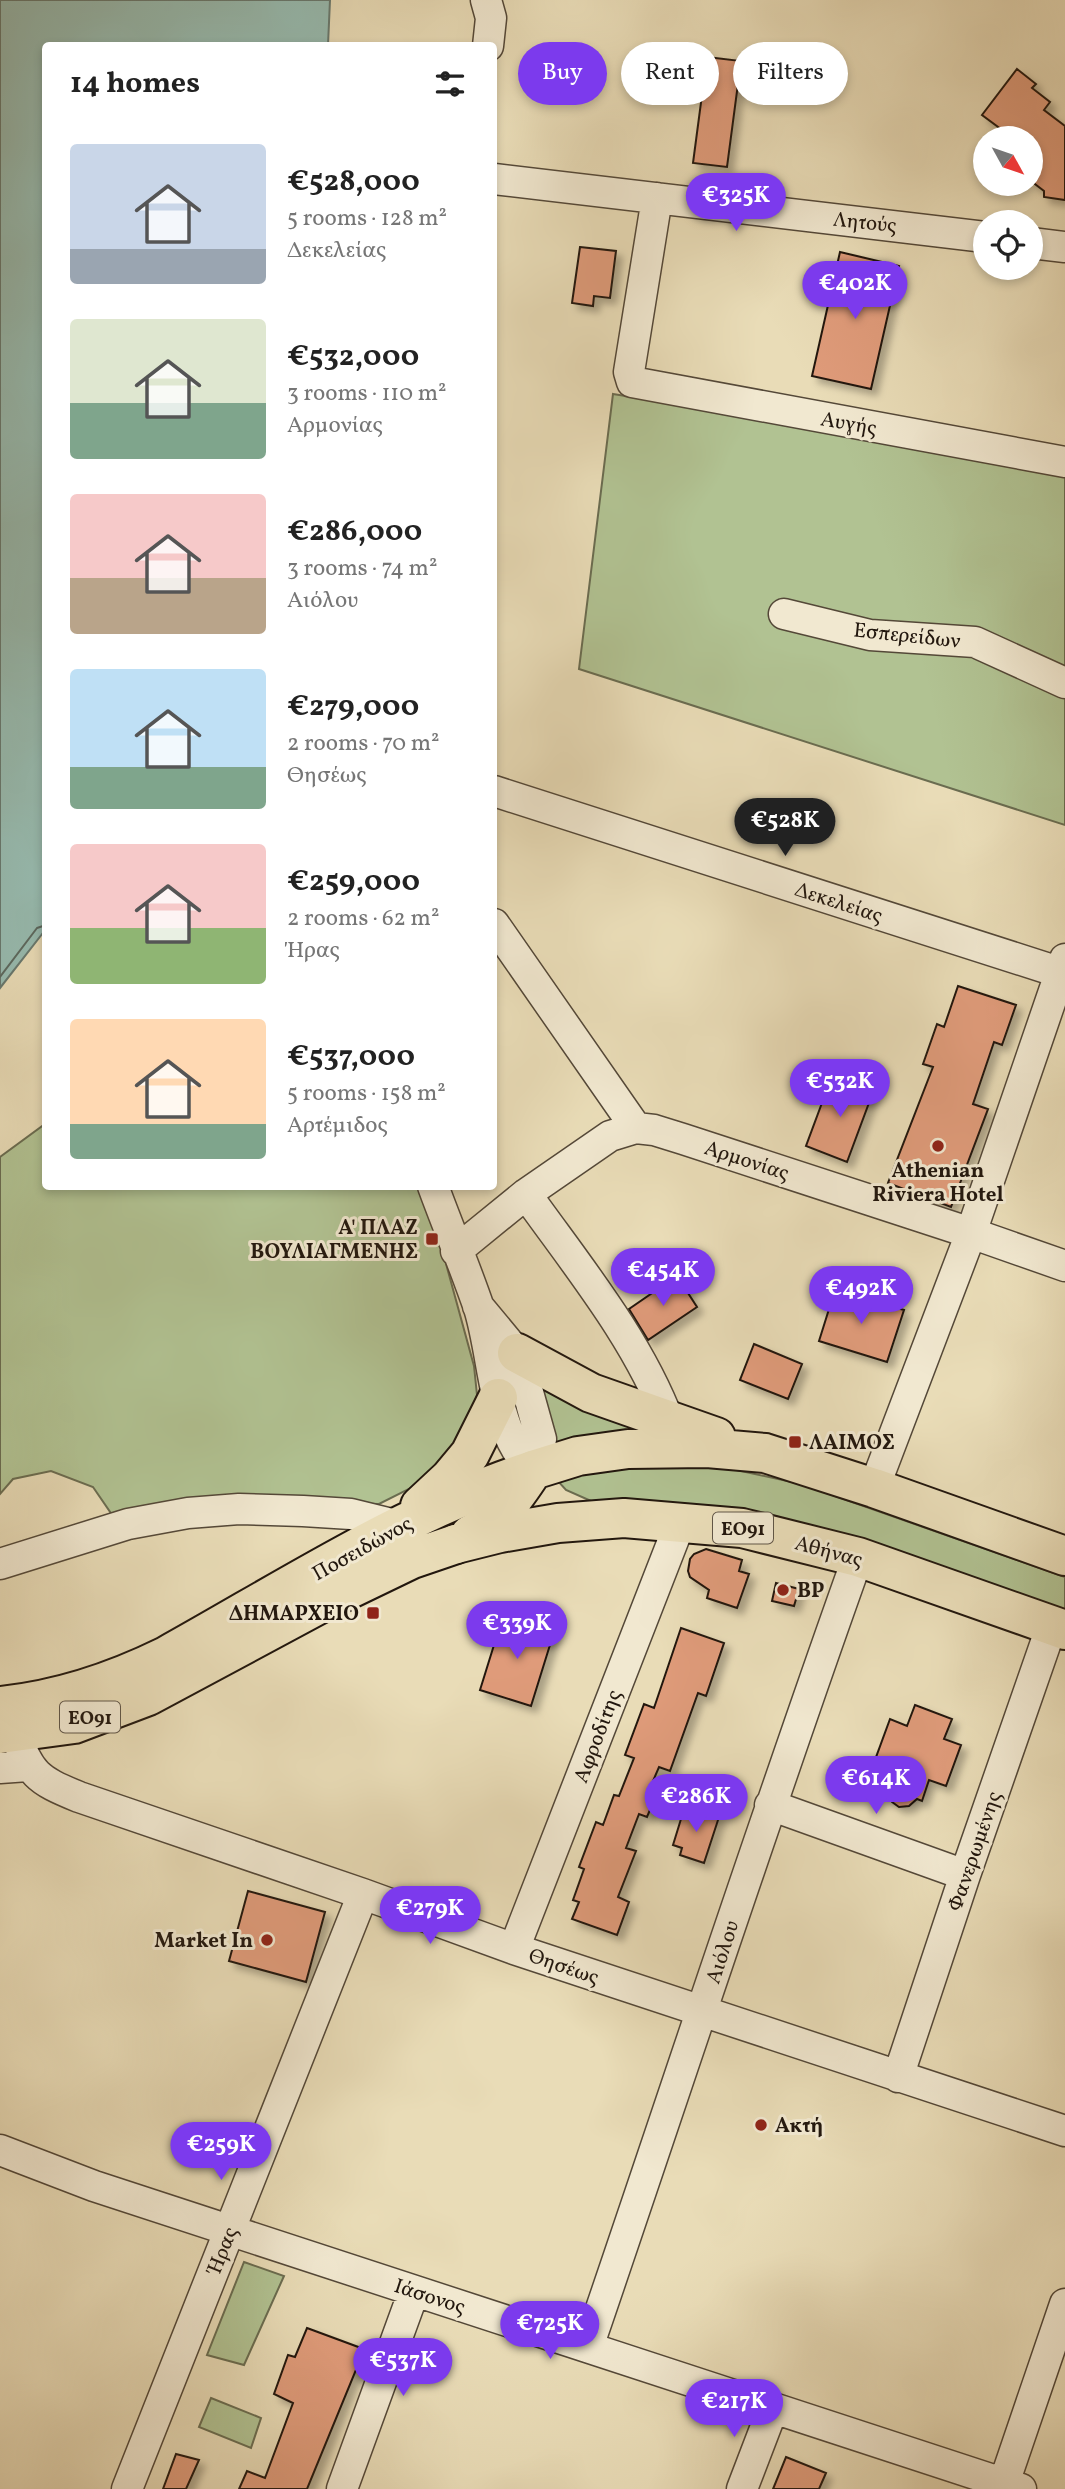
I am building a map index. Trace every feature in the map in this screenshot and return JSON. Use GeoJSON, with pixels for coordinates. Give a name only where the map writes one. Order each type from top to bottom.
{"type":"FeatureCollection","features":[{"type":"Feature","properties":{"kind":"main road"},"geometry":{"type":"LineString","coordinates":[[517,1353],[591,1393],[765,1453]]}},
{"type":"Feature","properties":{"kind":"main road"},"geometry":{"type":"LineString","coordinates":[[400,1526],[450,1478],[470,1454],[498,1398]]}},
{"type":"Feature","properties":{"kind":"main road","name":"ΕΟ91"},"geometry":{"type":"LineString","coordinates":[[533,1470],[578,1456],[628,1449],[707,1448],[765,1453],[874,1488],[1065,1556]]}},
{"type":"Feature","properties":{"kind":"main road"},"geometry":{"type":"LineString","coordinates":[[456,1544],[495,1519],[508,1507],[533,1470],[567,1499],[592,1510],[624,1518]]}},
{"type":"Feature","properties":{"kind":"main road","name":"Ποσειδώνος"},"geometry":{"type":"LineString","coordinates":[[8,1741],[64,1696],[135,1671],[400,1526],[492,1483],[533,1470]]}},
{"type":"Feature","properties":{"kind":"main road","name":"Αθήνας"},"geometry":{"type":"LineString","coordinates":[[500,1533],[558,1523],[624,1518],[742,1528],[858,1558],[1059,1628]]}},
{"type":"Feature","properties":{"kind":"main road","name":"Ποσειδώνος"},"geometry":{"type":"LineString","coordinates":[[8,1741],[74,1724],[148,1696],[327,1600],[412,1559],[500,1533]]}},
{"type":"Feature","properties":{"kind":"street"},"geometry":{"type":"LineString","coordinates":[[486,0],[491,18],[488,42]]}},
{"type":"Feature","properties":{"kind":"street","name":"Λητούς"},"geometry":{"type":"LineString","coordinates":[[497,179],[973,236]]}},
{"type":"Feature","properties":{"kind":"street","name":"Αυγής"},"geometry":{"type":"LineString","coordinates":[[657,198],[629,372],[632,382],[1065,462]]}},
{"type":"Feature","properties":{"kind":"street"},"geometry":{"type":"LineString","coordinates":[[1043,244],[1065,247]]}},
{"type":"Feature","properties":{"kind":"street","name":"Εσπερείδων"},"geometry":{"type":"LineString","coordinates":[[784,614],[870,635],[975,642],[1065,683]]}},
{"type":"Feature","properties":{"kind":"street","name":"Δεκελείας"},"geometry":{"type":"LineString","coordinates":[[497,792],[1064,969]]}},
{"type":"Feature","properties":{"kind":"street"},"geometry":{"type":"LineString","coordinates":[[456,1251],[526,1194],[610,1136],[636,1128],[497,928]]}},
{"type":"Feature","properties":{"kind":"street"},"geometry":{"type":"LineString","coordinates":[[874,1488],[971,1233],[1064,969]]}},
{"type":"Feature","properties":{"kind":"street","name":"Αρμονίας"},"geometry":{"type":"LineString","coordinates":[[636,1128],[654,1129],[1065,1266]]}},
{"type":"Feature","properties":{"kind":"street"},"geometry":{"type":"LineString","coordinates":[[434,1190],[485,1328],[498,1398],[513,1442],[523,1461],[533,1470],[541,1439],[517,1353],[478,1306]]}},
{"type":"Feature","properties":{"kind":"street"},"geometry":{"type":"LineString","coordinates":[[526,1194],[617,1321],[656,1386],[669,1422]]}},
{"type":"Feature","properties":{"kind":"street"},"geometry":{"type":"LineString","coordinates":[[0,1564],[128,1524],[188,1513],[239,1509],[352,1514],[400,1526]]}},
{"type":"Feature","properties":{"kind":"street","name":"Αφροδίτης"},"geometry":{"type":"LineString","coordinates":[[514,1949],[680,1522]]}},
{"type":"Feature","properties":{"kind":"street","name":"Αιόλου"},"geometry":{"type":"LineString","coordinates":[[587,2347],[702,2013],[770,1805],[858,1558]]}},
{"type":"Feature","properties":{"kind":"street","name":"Φανερωμένης"},"geometry":{"type":"LineString","coordinates":[[898,2077],[965,1875],[1059,1628]]}},
{"type":"Feature","properties":{"kind":"street","name":"Θησέως"},"geometry":{"type":"LineString","coordinates":[[8,1741],[47,1784],[89,1801],[702,2013],[1065,2131]]}},
{"type":"Feature","properties":{"kind":"street"},"geometry":{"type":"LineString","coordinates":[[770,1805],[965,1875]]}},
{"type":"Feature","properties":{"kind":"street","name":"Ήρας"},"geometry":{"type":"LineString","coordinates":[[127,2489],[363,1894]]}},
{"type":"Feature","properties":{"kind":"street","name":"Ιάσονος"},"geometry":{"type":"LineString","coordinates":[[0,2150],[94,2186],[1009,2487]]}},
{"type":"Feature","properties":{"kind":"street"},"geometry":{"type":"LineString","coordinates":[[342,2489],[414,2291]]}},
{"type":"Feature","properties":{"kind":"street"},"geometry":{"type":"LineString","coordinates":[[1009,2487],[1065,2304]]}},
{"type":"Feature","properties":{"kind":"street"},"geometry":{"type":"LineString","coordinates":[[742,2489],[773,2408]]}},
{"type":"Feature","properties":{"kind":"green space"},"geometry":{"type":"Polygon","coordinates":[[[613,394],[1065,466],[1065,825],[579,669],[613,394]]]}},
{"type":"Feature","properties":{"kind":"green space"},"geometry":{"type":"Polygon","coordinates":[[[42,1126],[42,1190],[426,1190],[474,1366],[477,1395],[466,1424],[451,1449],[430,1474],[409,1489],[379,1504],[193,1501],[115,1519],[93,1487],[51,1471],[13,1479],[0,1494],[0,1157],[42,1126]]]}},
{"type":"Feature","properties":{"kind":"green space"},"geometry":{"type":"Polygon","coordinates":[[[527,1369],[645,1425],[642,1438],[557,1450],[527,1369]]]}},
{"type":"Feature","properties":{"kind":"green space"},"geometry":{"type":"Polygon","coordinates":[[[718,1466],[801,1484],[1065,1577],[1065,1618],[591,1501],[566,1490],[556,1479],[587,1467],[718,1466]]]}},
{"type":"Feature","properties":{"kind":"green space"},"geometry":{"type":"Polygon","coordinates":[[[244,2262],[284,2276],[244,2365],[207,2355],[244,2262]]]}},
{"type":"Feature","properties":{"kind":"green space"},"geometry":{"type":"Polygon","coordinates":[[[211,2398],[261,2418],[251,2448],[199,2427],[211,2398]]]}},
{"type":"Feature","properties":{"kind":"water"},"geometry":{"type":"Polygon","coordinates":[[[0,0],[330,0],[328,42],[42,42],[42,934],[0,988],[0,0]]]}},
{"type":"Feature","properties":{"kind":"building"},"geometry":{"type":"Polygon","coordinates":[[[719,58],[733,60],[733,105],[735,105],[727,167],[693,163],[701,105],[719,105],[719,58]]]}},
{"type":"Feature","properties":{"kind":"building"},"geometry":{"type":"Polygon","coordinates":[[[1017,69],[1036,84],[1032,88],[1050,102],[1044,110],[1065,126],[1065,200],[1044,197],[1043,126],[997,126],[982,115],[1017,69]]]}},
{"type":"Feature","properties":{"kind":"building"},"geometry":{"type":"Polygon","coordinates":[[[580,247],[616,251],[610,298],[594,296],[593,306],[572,303],[580,247]]]}},
{"type":"Feature","properties":{"kind":"building"},"geometry":{"type":"Polygon","coordinates":[[[840,252],[899,266],[871,389],[812,376],[840,252]]]}},
{"type":"Feature","properties":{"kind":"building"},"geometry":{"type":"Polygon","coordinates":[[[958,986],[1016,1005],[1002,1045],[994,1042],[973,1104],[988,1109],[951,1207],[888,1183],[933,1067],[923,1064],[937,1024],[944,1027],[958,986]]]}},
{"type":"Feature","properties":{"kind":"building"},"geometry":{"type":"Polygon","coordinates":[[[832,1076],[873,1092],[847,1162],[806,1146],[832,1076]]]}},
{"type":"Feature","properties":{"kind":"building"},"geometry":{"type":"Polygon","coordinates":[[[677,1276],[697,1307],[648,1340],[629,1309],[677,1276]]]}},
{"type":"Feature","properties":{"kind":"building"},"geometry":{"type":"Polygon","coordinates":[[[835,1290],[904,1310],[887,1362],[819,1341],[835,1290]]]}},
{"type":"Feature","properties":{"kind":"building"},"geometry":{"type":"Polygon","coordinates":[[[754,1344],[802,1364],[788,1399],[740,1380],[754,1344]]]}},
{"type":"Feature","properties":{"kind":"building"},"geometry":{"type":"Polygon","coordinates":[[[706,1549],[742,1560],[739,1571],[749,1574],[737,1608],[707,1598],[709,1590],[690,1577],[690,1559],[694,1554],[706,1549]]]}},
{"type":"Feature","properties":{"kind":"building"},"geometry":{"type":"Polygon","coordinates":[[[776,1583],[799,1589],[794,1606],[772,1601],[776,1583]]]}},
{"type":"Feature","properties":{"kind":"building"},"geometry":{"type":"Polygon","coordinates":[[[503,1616],[554,1632],[531,1706],[480,1690],[503,1616]]]}},
{"type":"Feature","properties":{"kind":"building"},"geometry":{"type":"Polygon","coordinates":[[[681,1628],[724,1643],[706,1696],[698,1693],[670,1771],[659,1767],[647,1795],[655,1798],[647,1817],[639,1814],[626,1848],[636,1851],[618,1897],[629,1902],[617,1935],[572,1919],[579,1902],[573,1900],[584,1869],[579,1867],[596,1822],[603,1825],[614,1795],[619,1796],[634,1758],[625,1755],[644,1704],[654,1708],[681,1628]]]}},
{"type":"Feature","properties":{"kind":"building"},"geometry":{"type":"Polygon","coordinates":[[[915,1705],[952,1719],[944,1739],[961,1745],[946,1786],[929,1780],[922,1801],[917,1799],[909,1806],[899,1807],[892,1802],[889,1789],[884,1787],[892,1766],[875,1760],[890,1719],[907,1726],[915,1705]]]}},
{"type":"Feature","properties":{"kind":"building"},"geometry":{"type":"Polygon","coordinates":[[[685,1806],[719,1817],[704,1863],[680,1855],[682,1848],[673,1845],[685,1806]]]}},
{"type":"Feature","properties":{"kind":"building"},"geometry":{"type":"Polygon","coordinates":[[[248,1891],[325,1912],[306,1982],[229,1961],[248,1891]]]}},
{"type":"Feature","properties":{"kind":"building"},"geometry":{"type":"Polygon","coordinates":[[[307,2328],[361,2348],[358,2365],[307,2489],[239,2489],[247,2471],[265,2478],[293,2403],[274,2394],[288,2355],[295,2357],[307,2328]]]}},
{"type":"Feature","properties":{"kind":"building"},"geometry":{"type":"Polygon","coordinates":[[[176,2454],[199,2460],[186,2489],[163,2489],[176,2454]]]}},
{"type":"Feature","properties":{"kind":"building"},"geometry":{"type":"Polygon","coordinates":[[[786,2457],[826,2473],[819,2489],[773,2489],[786,2457]]]}},
{"type":"Feature","properties":{"kind":"place","name":"Athenian Riviera Hotel"},"geometry":{"type":"Point","coordinates":[938,1146]}},
{"type":"Feature","properties":{"kind":"place","name":"Α' ΠΛΑΖ ΒΟΥΛΙΑΓΜΕΝΗΣ"},"geometry":{"type":"Point","coordinates":[432,1239]}},
{"type":"Feature","properties":{"kind":"place","name":"ΛΑΙΜΟΣ"},"geometry":{"type":"Point","coordinates":[795,1442]}},
{"type":"Feature","properties":{"kind":"place","name":"BP"},"geometry":{"type":"Point","coordinates":[783,1590]}},
{"type":"Feature","properties":{"kind":"place","name":"ΔΗΜΑΡΧΕΙΟ"},"geometry":{"type":"Point","coordinates":[373,1613]}},
{"type":"Feature","properties":{"kind":"place","name":"Market In"},"geometry":{"type":"Point","coordinates":[267,1940]}},
{"type":"Feature","properties":{"kind":"place","name":"Ακτή"},"geometry":{"type":"Point","coordinates":[761,2125]}}]}
